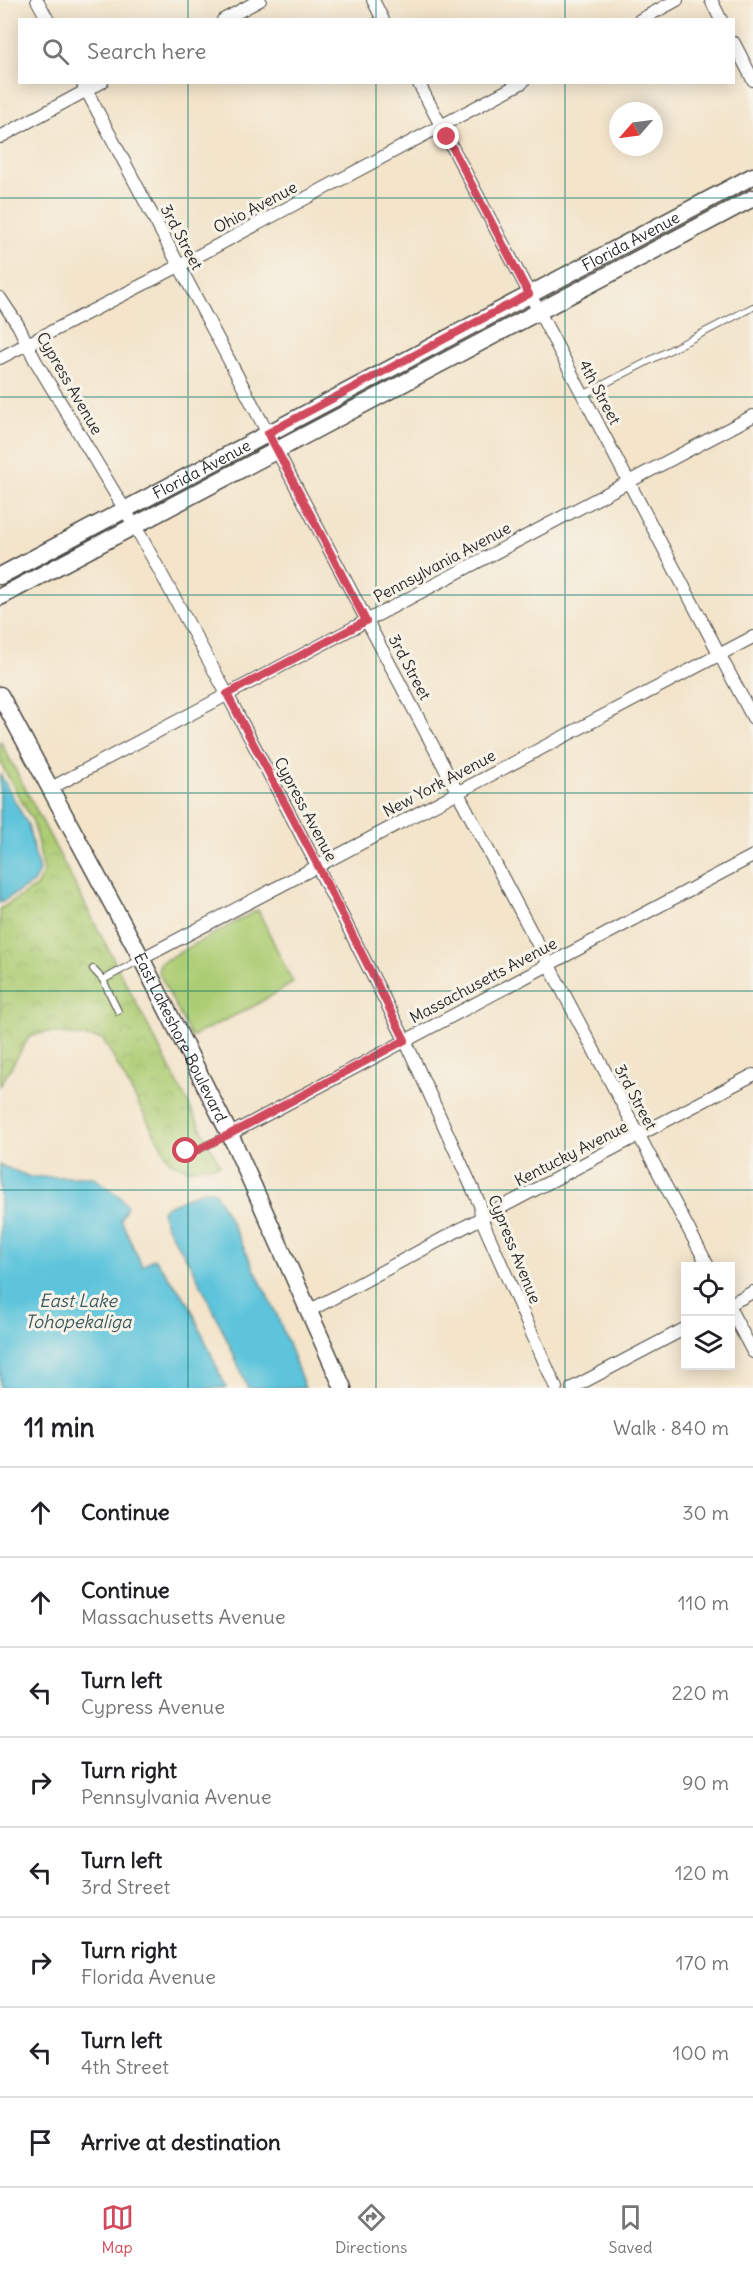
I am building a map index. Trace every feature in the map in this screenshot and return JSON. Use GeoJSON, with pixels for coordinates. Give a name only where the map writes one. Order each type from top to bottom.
{"type":"FeatureCollection","features":[{"type":"Feature","properties":{"kind":"main road","name":"Florida Avenue"},"geometry":{"type":"LineString","coordinates":[[0,576],[753,176]]}},
{"type":"Feature","properties":{"kind":"main road","name":"Florida Avenue"},"geometry":{"type":"LineString","coordinates":[[0,597],[753,198]]}},
{"type":"Feature","properties":{"kind":"main road","name":"East Lakeshore Boulevard"},"geometry":{"type":"LineString","coordinates":[[0,695],[141,959],[230,1134],[343,1388]]}},
{"type":"Feature","properties":{"kind":"street"},"geometry":{"type":"LineString","coordinates":[[38,0],[47,18]]}},
{"type":"Feature","properties":{"kind":"street"},"geometry":{"type":"LineString","coordinates":[[227,18],[260,0]]}},
{"type":"Feature","properties":{"kind":"street"},"geometry":{"type":"LineString","coordinates":[[373,0],[382,18]]}},
{"type":"Feature","properties":{"kind":"street"},"geometry":{"type":"LineString","coordinates":[[644,18],[677,0]]}},
{"type":"Feature","properties":{"kind":"street"},"geometry":{"type":"LineString","coordinates":[[711,0],[720,18]]}},
{"type":"Feature","properties":{"kind":"street"},"geometry":{"type":"LineString","coordinates":[[735,45],[753,80]]}},
{"type":"Feature","properties":{"kind":"street","name":"4th Street"},"geometry":{"type":"LineString","coordinates":[[419,84],[753,718]]}},
{"type":"Feature","properties":{"kind":"street","name":"Ohio Avenue"},"geometry":{"type":"LineString","coordinates":[[0,358],[179,266],[519,84]]}},
{"type":"Feature","properties":{"kind":"street"},"geometry":{"type":"LineString","coordinates":[[0,138],[84,87]]}},
{"type":"Feature","properties":{"kind":"street","name":"3rd Street"},"geometry":{"type":"LineString","coordinates":[[84,87],[706,1262]]}},
{"type":"Feature","properties":{"kind":"street","name":"Cypress Avenue"},"geometry":{"type":"LineString","coordinates":[[0,298],[134,525],[318,866],[405,1040],[480,1205],[481,1218],[556,1388]]}},
{"type":"Feature","properties":{"kind":"street","name":"Pennsylvania Avenue"},"geometry":{"type":"LineString","coordinates":[[51,788],[753,416]]}},
{"type":"Feature","properties":{"kind":"street","name":"New York Avenue"},"geometry":{"type":"LineString","coordinates":[[141,959],[753,637]]}},
{"type":"Feature","properties":{"kind":"street","name":"Massachusetts Avenue"},"geometry":{"type":"LineString","coordinates":[[230,1134],[753,856]]}},
{"type":"Feature","properties":{"kind":"street","name":"Kentucky Avenue"},"geometry":{"type":"LineString","coordinates":[[309,1311],[753,1075]]}},
{"type":"Feature","properties":{"kind":"street"},"geometry":{"type":"LineString","coordinates":[[735,1301],[753,1292]]}},
{"type":"Feature","properties":{"kind":"street"},"geometry":{"type":"LineString","coordinates":[[734,1316],[753,1352]]}},
{"type":"Feature","properties":{"kind":"street"},"geometry":{"type":"LineString","coordinates":[[572,1388],[681,1331]]}},
{"type":"Feature","properties":{"kind":"lane"},"geometry":{"type":"LineString","coordinates":[[583,395],[753,307]]}},
{"type":"Feature","properties":{"kind":"lane"},"geometry":{"type":"LineString","coordinates":[[103,980],[141,959]]}},
{"type":"Feature","properties":{"kind":"lane"},"geometry":{"type":"LineString","coordinates":[[93,969],[103,980],[118,1011]]}},
{"type":"Feature","properties":{"kind":"lane"},"geometry":{"type":"LineString","coordinates":[[181,1146],[186,1151],[197,1150],[230,1134]]}},
{"type":"Feature","properties":{"kind":"green space"},"geometry":{"type":"Polygon","coordinates":[[[0,740],[220,1165],[188,1169],[170,1162],[103,1039],[46,1032],[29,1037],[0,1086],[0,909],[36,887],[44,871],[33,822],[0,762],[0,740]]]}},
{"type":"Feature","properties":{"kind":"green space"},"geometry":{"type":"Polygon","coordinates":[[[258,910],[293,983],[252,1007],[191,1037],[158,971],[160,963],[258,910]]]}},
{"type":"Feature","properties":{"kind":"water"},"geometry":{"type":"Polygon","coordinates":[[[0,774],[28,825],[39,871],[33,883],[0,903],[0,774]]]}},
{"type":"Feature","properties":{"kind":"water","name":"East Lake Tohopekaliga"},"geometry":{"type":"Polygon","coordinates":[[[0,1165],[30,1177],[93,1177],[119,1196],[127,1206],[121,1220],[142,1266],[154,1258],[189,1304],[226,1388],[0,1388],[0,1165]]]}},
{"type":"Feature","properties":{"kind":"water"},"geometry":{"type":"Polygon","coordinates":[[[206,1189],[215,1192],[236,1232],[277,1315],[305,1388],[248,1388],[222,1328],[189,1262],[164,1220],[162,1212],[165,1207],[206,1189]]]}},
{"type":"Feature","properties":{"kind":"route"},"geometry":{"type":"LineString","coordinates":[[186,1151],[197,1150],[230,1134],[405,1040],[318,866],[227,694],[366,621],[268,433],[529,294],[447,137]]}}]}
